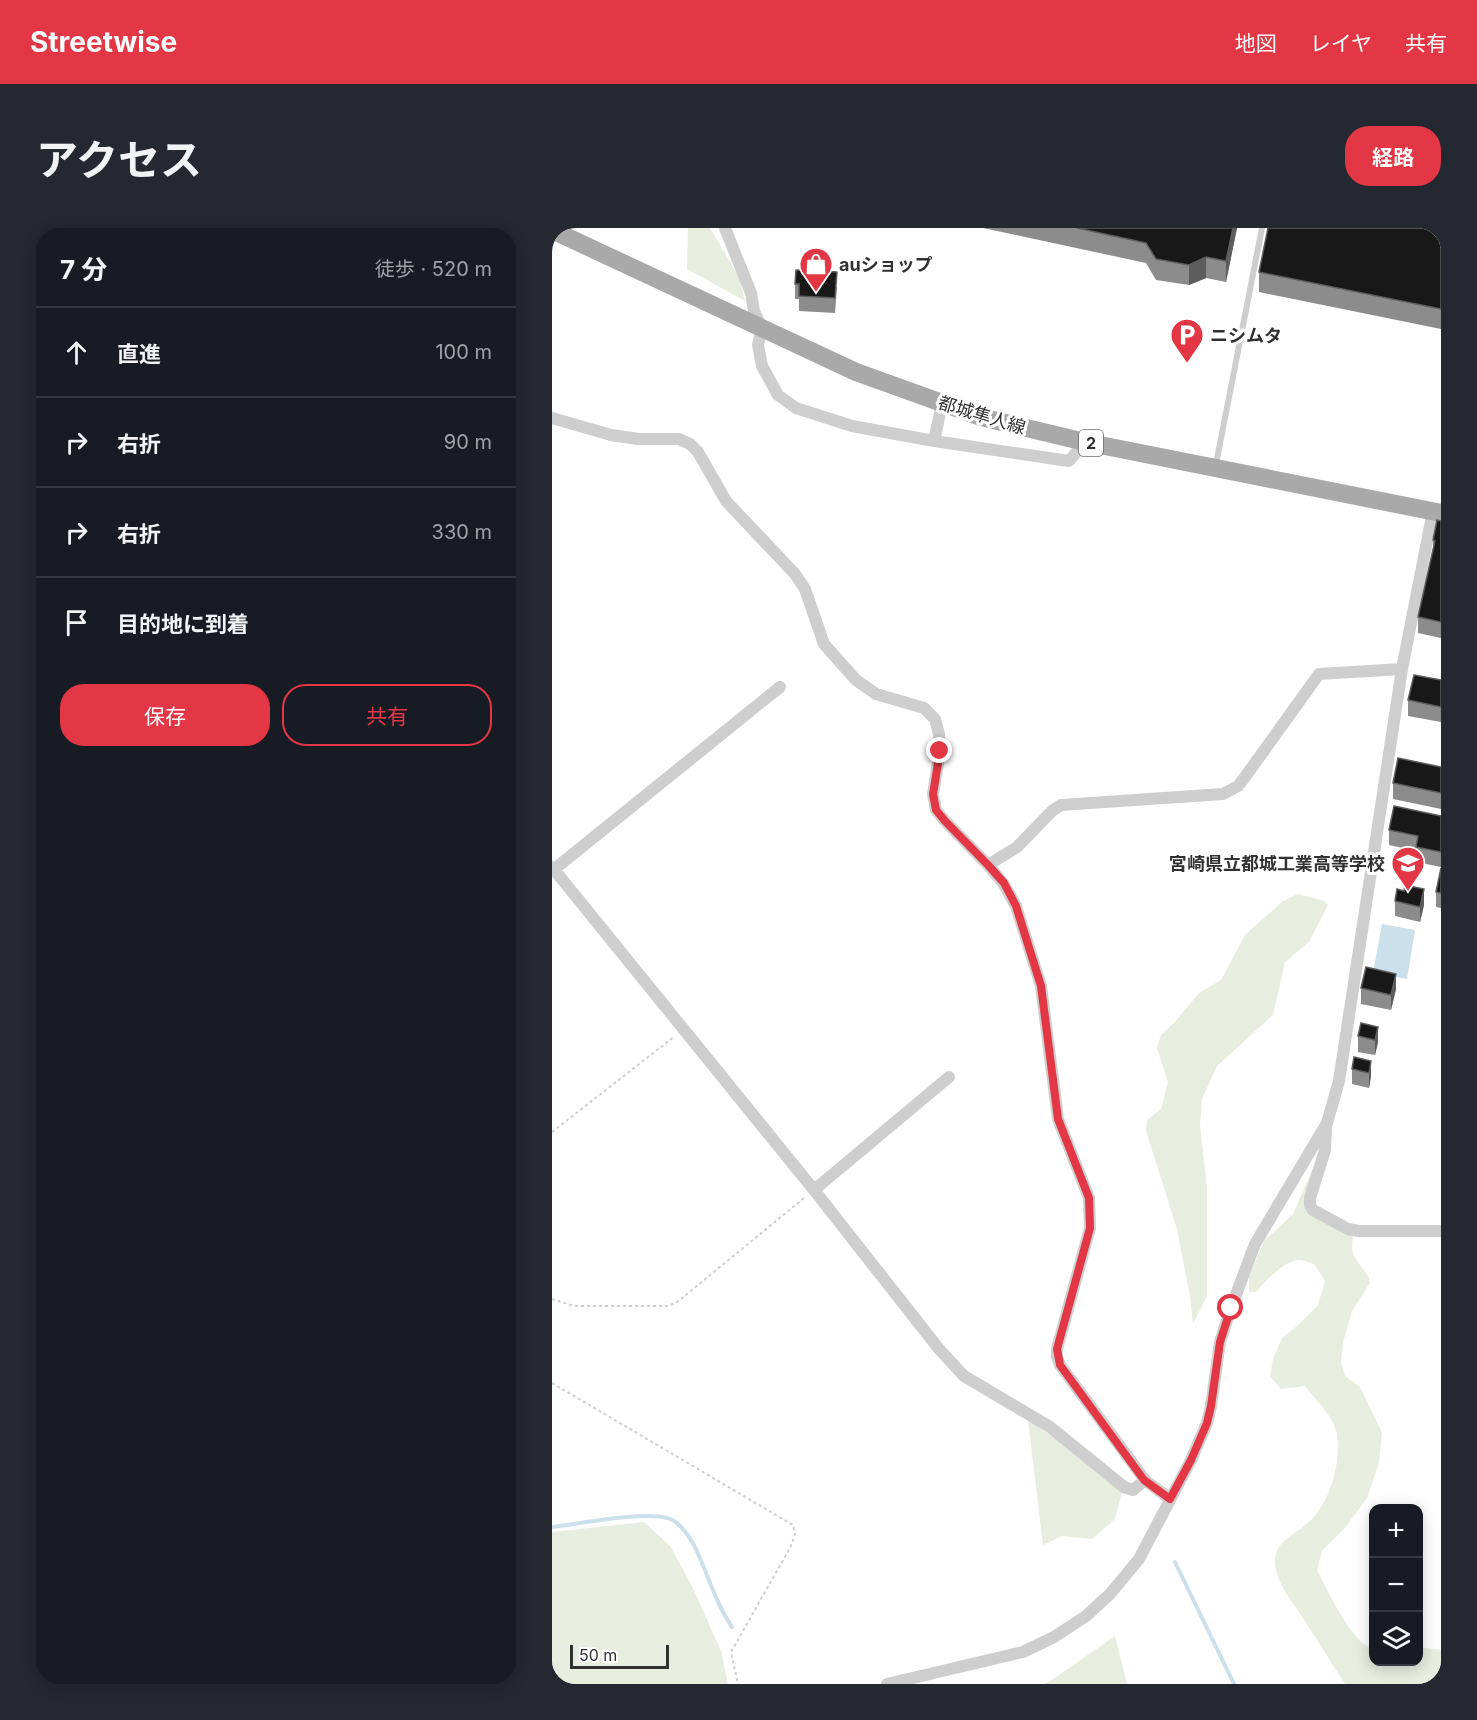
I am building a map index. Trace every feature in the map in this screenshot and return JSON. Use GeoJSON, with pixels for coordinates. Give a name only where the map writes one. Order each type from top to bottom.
{"type":"FeatureCollection","features":[{"type":"Feature","properties":{"kind":"main road","name":"都城隼人線"},"geometry":{"type":"LineString","coordinates":[[552,230],[856,372],[942,404],[1022,428],[1084,442],[1437,512]]}},
{"type":"Feature","properties":{"kind":"street"},"geometry":{"type":"LineString","coordinates":[[725,228],[751,293],[754,311],[762,328],[758,345],[762,366],[778,395],[796,408],[852,426],[934,441],[1070,461],[1084,442]]}},
{"type":"Feature","properties":{"kind":"street"},"geometry":{"type":"LineString","coordinates":[[934,441],[942,404]]}},
{"type":"Feature","properties":{"kind":"street"},"geometry":{"type":"LineString","coordinates":[[552,418],[611,435],[638,440],[680,439],[690,444],[698,452],[726,501],[795,574],[805,589],[824,644],[856,680],[876,694],[924,708],[936,719],[940,751],[933,794],[936,810],[1004,883],[1016,906],[1035,964],[1045,1008],[1058,1119],[1089,1198],[1090,1228],[1057,1349],[1057,1357],[1144,1480],[1170,1499]]}},
{"type":"Feature","properties":{"kind":"street"},"geometry":{"type":"LineString","coordinates":[[1437,512],[1402,669],[1339,1081],[1326,1123],[1324,1150],[1310,1205],[1312,1210],[1348,1229],[1441,1231]]}},
{"type":"Feature","properties":{"kind":"street"},"geometry":{"type":"LineString","coordinates":[[988,865],[1017,846],[1061,805],[1223,794],[1238,786],[1319,674],[1402,669]]}},
{"type":"Feature","properties":{"kind":"street"},"geometry":{"type":"LineString","coordinates":[[780,687],[553,869],[814,1190],[939,1349],[964,1376],[1050,1428],[1124,1487],[1133,1490],[1144,1480]]}},
{"type":"Feature","properties":{"kind":"street"},"geometry":{"type":"LineString","coordinates":[[814,1190],[949,1077]]}},
{"type":"Feature","properties":{"kind":"street"},"geometry":{"type":"LineString","coordinates":[[887,1684],[1023,1652],[1054,1637],[1086,1616],[1110,1594],[1139,1559],[1191,1460],[1207,1423],[1220,1342],[1255,1244],[1326,1123]]}},
{"type":"Feature","properties":{"kind":"lane"},"geometry":{"type":"LineString","coordinates":[[1215,468],[1262,228]]}},
{"type":"Feature","properties":{"kind":"path"},"geometry":{"type":"LineString","coordinates":[[552,1132],[683,1029]]}},
{"type":"Feature","properties":{"kind":"path"},"geometry":{"type":"LineString","coordinates":[[552,1299],[574,1306],[667,1306],[676,1303],[814,1190]]}},
{"type":"Feature","properties":{"kind":"path"},"geometry":{"type":"LineString","coordinates":[[552,1383],[793,1525],[795,1535],[790,1548],[731,1653],[738,1684]]}},
{"type":"Feature","properties":{"kind":"shaded area"},"geometry":{"type":"Polygon","coordinates":[[[688,228],[710,228],[739,277],[745,301],[687,269],[688,228]]]}},
{"type":"Feature","properties":{"kind":"shaded area"},"geometry":{"type":"Polygon","coordinates":[[[1298,894],[1324,901],[1328,905],[1309,942],[1285,962],[1273,1015],[1217,1066],[1202,1099],[1200,1125],[1207,1188],[1207,1296],[1193,1324],[1177,1229],[1146,1131],[1147,1120],[1161,1109],[1168,1082],[1157,1048],[1161,1035],[1199,993],[1221,980],[1245,935],[1283,901],[1298,894]]]}},
{"type":"Feature","properties":{"kind":"shaded area"},"geometry":{"type":"Polygon","coordinates":[[[1318,1157],[1306,1198],[1353,1233],[1353,1253],[1370,1283],[1352,1311],[1343,1342],[1341,1363],[1345,1376],[1360,1387],[1382,1433],[1379,1463],[1367,1498],[1344,1529],[1322,1551],[1317,1570],[1349,1626],[1357,1637],[1369,1646],[1369,1666],[1423,1666],[1423,1648],[1441,1650],[1441,1684],[1345,1684],[1286,1593],[1276,1572],[1275,1557],[1281,1544],[1310,1521],[1324,1502],[1334,1477],[1338,1451],[1333,1422],[1305,1386],[1281,1389],[1270,1376],[1273,1359],[1282,1338],[1318,1305],[1325,1281],[1314,1264],[1300,1260],[1288,1263],[1256,1292],[1249,1292],[1249,1277],[1264,1241],[1293,1214],[1318,1157]]]}},
{"type":"Feature","properties":{"kind":"shaded area"},"geometry":{"type":"Polygon","coordinates":[[[1028,1420],[1061,1443],[1122,1492],[1115,1519],[1092,1539],[1062,1536],[1043,1545],[1028,1420]]]}},
{"type":"Feature","properties":{"kind":"shaded area"},"geometry":{"type":"Polygon","coordinates":[[[644,1522],[670,1546],[692,1586],[721,1651],[728,1684],[552,1684],[552,1532],[644,1522]]]}},
{"type":"Feature","properties":{"kind":"shaded area"},"geometry":{"type":"Polygon","coordinates":[[[1115,1636],[1127,1684],[1044,1684],[1049,1682],[1115,1636]]]}},
{"type":"Feature","properties":{"kind":"water"},"geometry":{"type":"Polygon","coordinates":[[[1382,924],[1415,930],[1407,979],[1373,973],[1382,924]]]}},
{"type":"Feature","properties":{"kind":"building"},"geometry":{"type":"Polygon","coordinates":[[[1077,228],[1233,228],[1226,261],[1206,257],[1189,265],[1156,259],[1146,243],[1077,228]]]}},
{"type":"Feature","properties":{"kind":"building"},"geometry":{"type":"Polygon","coordinates":[[[1268,228],[1441,228],[1441,309],[1259,272],[1268,228]]]}},
{"type":"Feature","properties":{"kind":"building"},"geometry":{"type":"Polygon","coordinates":[[[796,270],[837,272],[835,298],[799,296],[799,284],[795,284],[796,270]]]}},
{"type":"Feature","properties":{"kind":"building"},"geometry":{"type":"Polygon","coordinates":[[[1437,520],[1441,521],[1441,622],[1418,617],[1435,541],[1433,540],[1437,520]]]}},
{"type":"Feature","properties":{"kind":"building"},"geometry":{"type":"Polygon","coordinates":[[[1414,675],[1441,680],[1441,707],[1408,700],[1414,675]]]}},
{"type":"Feature","properties":{"kind":"building"},"geometry":{"type":"Polygon","coordinates":[[[1398,758],[1441,767],[1441,793],[1393,783],[1398,758]]]}},
{"type":"Feature","properties":{"kind":"building"},"geometry":{"type":"Polygon","coordinates":[[[1394,806],[1441,816],[1441,852],[1416,847],[1418,836],[1389,830],[1394,806]]]}},
{"type":"Feature","properties":{"kind":"building"},"geometry":{"type":"Polygon","coordinates":[[[1441,868],[1441,893],[1436,892],[1441,868]]]}},
{"type":"Feature","properties":{"kind":"building"},"geometry":{"type":"Polygon","coordinates":[[[1405,885],[1424,889],[1420,907],[1395,901],[1397,889],[1404,891],[1405,885]]]}},
{"type":"Feature","properties":{"kind":"building"},"geometry":{"type":"Polygon","coordinates":[[[1366,967],[1396,974],[1391,995],[1361,988],[1366,967]]]}},
{"type":"Feature","properties":{"kind":"building"},"geometry":{"type":"Polygon","coordinates":[[[1361,1023],[1378,1027],[1375,1040],[1358,1036],[1361,1023]]]}},
{"type":"Feature","properties":{"kind":"building"},"geometry":{"type":"Polygon","coordinates":[[[1354,1057],[1371,1061],[1369,1073],[1352,1069],[1354,1057]]]}},
{"type":"Feature","properties":{"kind":"waterway"},"geometry":{"type":"LineString","coordinates":[[552,1527],[643,1516],[672,1520],[682,1528],[694,1545],[732,1627]]}},
{"type":"Feature","properties":{"kind":"waterway"},"geometry":{"type":"LineString","coordinates":[[1175,1562],[1234,1684]]}},
{"type":"Feature","properties":{"kind":"place","name":"auショップ"},"geometry":{"type":"Point","coordinates":[816,293]}},
{"type":"Feature","properties":{"kind":"place","name":"ニシムタ"},"geometry":{"type":"Point","coordinates":[1187,364]}},
{"type":"Feature","properties":{"kind":"place","name":"宮崎県立都城工業高等学校"},"geometry":{"type":"Point","coordinates":[1408,892]}},
{"type":"Feature","properties":{"kind":"route"},"geometry":{"type":"LineString","coordinates":[[940,751],[933,794],[936,810],[1004,883],[1016,906],[1041,986],[1058,1119],[1089,1198],[1090,1228],[1057,1349],[1057,1357],[1060,1365],[1144,1480],[1170,1499],[1191,1460],[1207,1423],[1220,1342],[1231,1308]]}}]}
